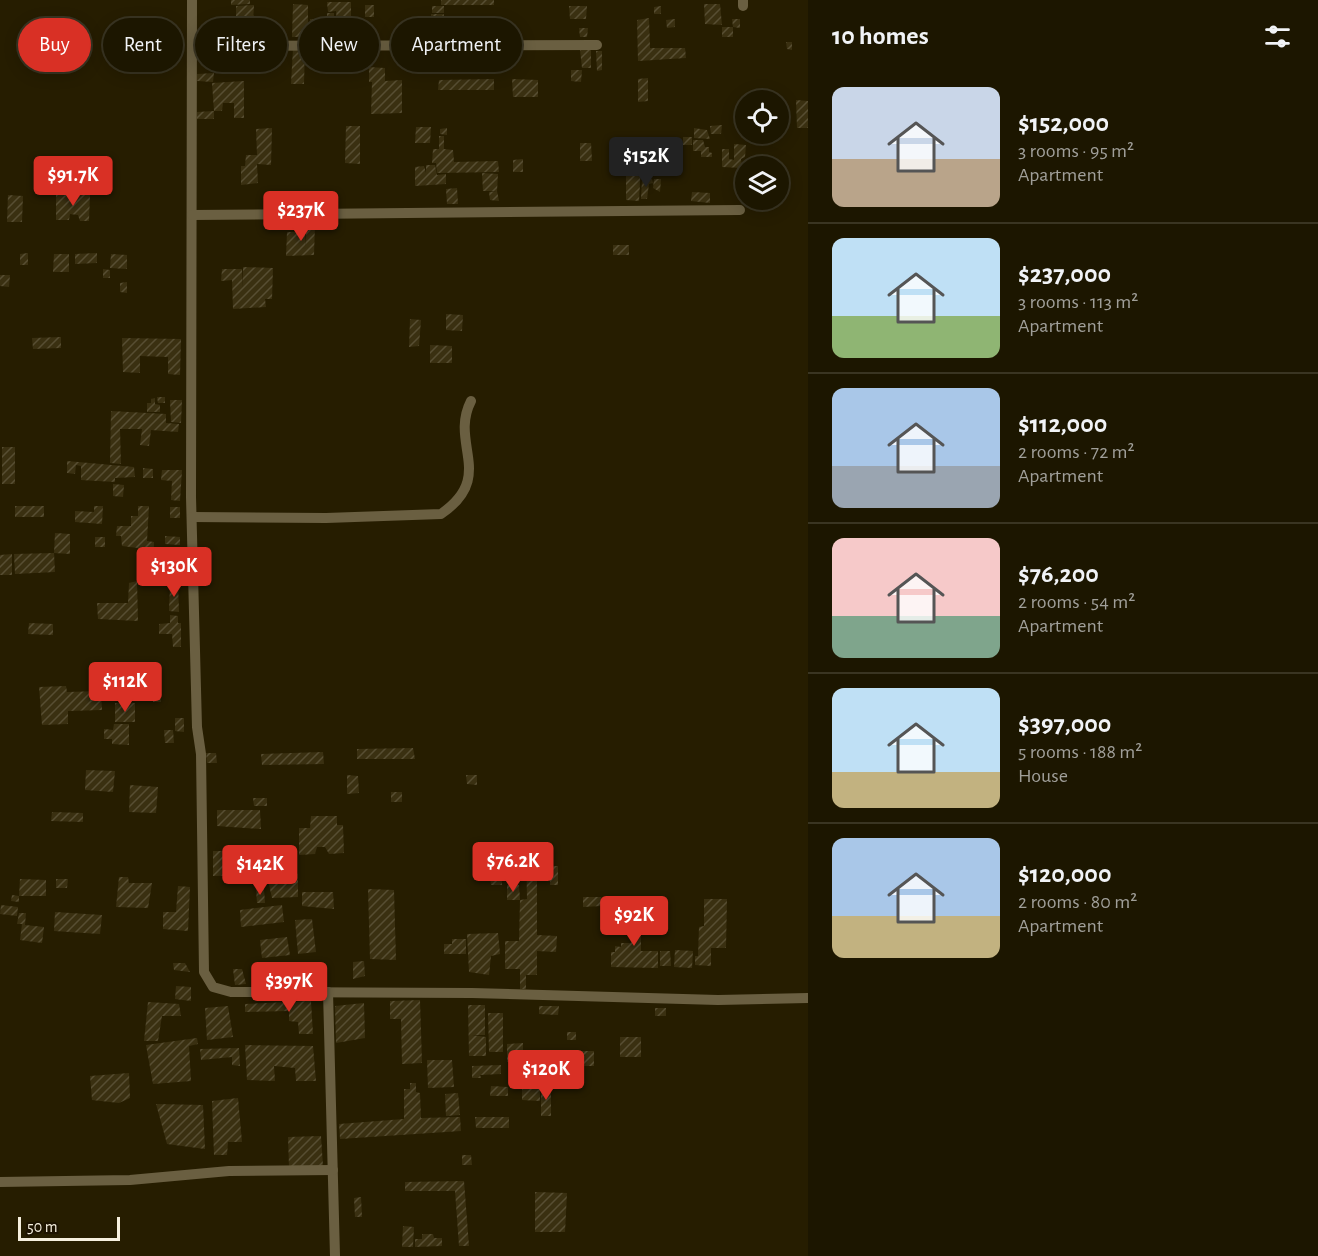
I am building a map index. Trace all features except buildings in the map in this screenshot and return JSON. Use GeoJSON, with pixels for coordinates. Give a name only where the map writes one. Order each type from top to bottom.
{"type":"FeatureCollection","features":[{"type":"Feature","properties":{"kind":"street"},"geometry":{"type":"LineString","coordinates":[[192,0],[192,517],[197,727],[201,754],[204,972],[213,987],[231,992],[472,993],[718,1000],[808,998]]}},
{"type":"Feature","properties":{"kind":"street"},"geometry":{"type":"LineString","coordinates":[[192,46],[597,45]]}},
{"type":"Feature","properties":{"kind":"street"},"geometry":{"type":"LineString","coordinates":[[192,215],[740,210]]}},
{"type":"Feature","properties":{"kind":"street"},"geometry":{"type":"LineString","coordinates":[[192,517],[326,518],[441,514],[456,503],[467,485],[470,470],[465,412],[471,401]]}},
{"type":"Feature","properties":{"kind":"street"},"geometry":{"type":"LineString","coordinates":[[328,992],[335,1256]]}},
{"type":"Feature","properties":{"kind":"street"},"geometry":{"type":"LineString","coordinates":[[0,1182],[130,1180],[230,1171],[333,1170]]}}]}
